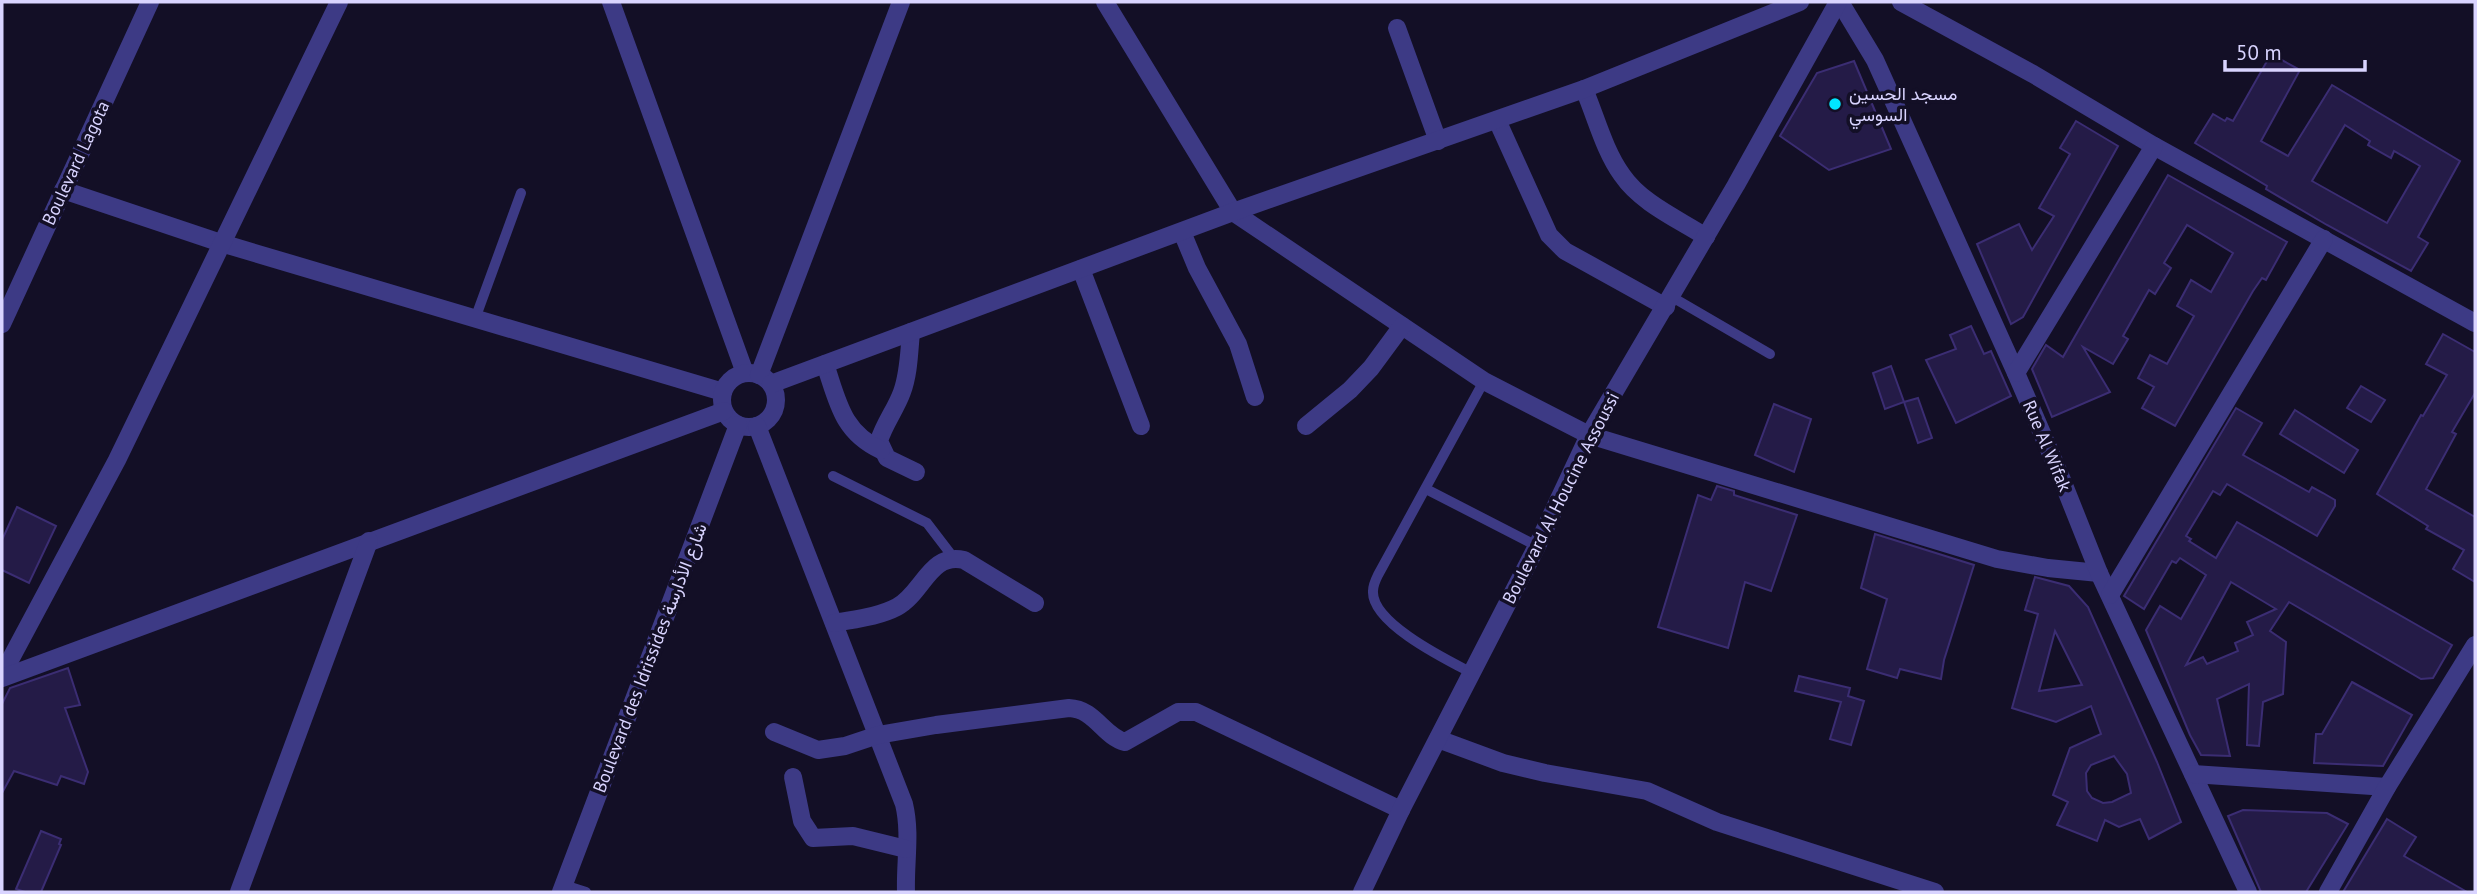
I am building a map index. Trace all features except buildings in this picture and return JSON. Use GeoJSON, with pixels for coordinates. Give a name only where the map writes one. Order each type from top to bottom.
{"type":"FeatureCollection","features":[{"type":"Feature","properties":{"kind":"street","name":"Boulevard Lagota"},"geometry":{"type":"LineString","coordinates":[[2,324],[150,2]]}},
{"type":"Feature","properties":{"kind":"street"},"geometry":{"type":"LineString","coordinates":[[2,676],[117,460],[339,2]]}},
{"type":"Feature","properties":{"kind":"street"},"geometry":{"type":"LineString","coordinates":[[611,2],[758,377],[776,394],[773,413],[757,426],[738,425],[724,411],[723,392],[728,383],[758,377],[825,364],[1234,212],[1584,89],[1800,2]]}},
{"type":"Feature","properties":{"kind":"street"},"geometry":{"type":"LineString","coordinates":[[758,377],[901,2]]}},
{"type":"Feature","properties":{"kind":"street"},"geometry":{"type":"LineString","coordinates":[[1105,2],[1234,212],[1484,381],[1590,435],[1997,559],[2099,573]]}},
{"type":"Feature","properties":{"kind":"street","name":"Boulevard Al Houcine Assoussi"},"geometry":{"type":"LineString","coordinates":[[1362,892],[1401,810],[1537,546],[1590,435],[1669,302],[1839,2]]}},
{"type":"Feature","properties":{"kind":"street","name":"Rue Al Wifak"},"geometry":{"type":"LineString","coordinates":[[1839,2],[1875,61],[2016,373],[2099,573],[2248,892]]}},
{"type":"Feature","properties":{"kind":"street"},"geometry":{"type":"LineString","coordinates":[[1901,2],[2033,74],[2154,146],[2475,323]]}},
{"type":"Feature","properties":{"kind":"street"},"geometry":{"type":"LineString","coordinates":[[1397,28],[1438,141]]}},
{"type":"Feature","properties":{"kind":"street"},"geometry":{"type":"LineString","coordinates":[[1584,89],[1611,157],[1622,177],[1640,195],[1706,237]]}},
{"type":"Feature","properties":{"kind":"street"},"geometry":{"type":"LineString","coordinates":[[1497,120],[1549,235],[1565,251],[1669,302]]}},
{"type":"Feature","properties":{"kind":"street"},"geometry":{"type":"LineString","coordinates":[[2016,373],[2154,146]]}},
{"type":"Feature","properties":{"kind":"street"},"geometry":{"type":"LineString","coordinates":[[64,190],[221,243],[723,392]]}},
{"type":"Feature","properties":{"kind":"street"},"geometry":{"type":"LineString","coordinates":[[1182,232],[1196,268],[1238,344],[1255,397]]}},
{"type":"Feature","properties":{"kind":"street"},"geometry":{"type":"LineString","coordinates":[[2110,596],[2324,239]]}},
{"type":"Feature","properties":{"kind":"street"},"geometry":{"type":"LineString","coordinates":[[1081,269],[1140,426]]}},
{"type":"Feature","properties":{"kind":"street"},"geometry":{"type":"LineString","coordinates":[[1306,426],[1350,390],[1371,368],[1402,326]]}},
{"type":"Feature","properties":{"kind":"street"},"geometry":{"type":"LineString","coordinates":[[911,332],[908,373],[902,394],[885,423],[879,442],[887,458],[916,472]]}},
{"type":"Feature","properties":{"kind":"street"},"geometry":{"type":"LineString","coordinates":[[825,364],[842,414],[853,431],[864,442],[881,450]]}},
{"type":"Feature","properties":{"kind":"street"},"geometry":{"type":"LineString","coordinates":[[2,676],[724,411]]}},
{"type":"Feature","properties":{"kind":"street","name":"Boulevard des Idrissides شارع الأدارسة"},"geometry":{"type":"LineString","coordinates":[[563,889],[738,425]]}},
{"type":"Feature","properties":{"kind":"street"},"geometry":{"type":"LineString","coordinates":[[757,426],[904,804],[909,824],[906,892]]}},
{"type":"Feature","properties":{"kind":"street"},"geometry":{"type":"LineString","coordinates":[[239,892],[369,541]]}},
{"type":"Feature","properties":{"kind":"street"},"geometry":{"type":"LineString","coordinates":[[834,623],[878,614],[897,607],[910,597],[936,565],[953,557],[964,560],[1035,603]]}},
{"type":"Feature","properties":{"kind":"street"},"geometry":{"type":"LineString","coordinates":[[2329,892],[2387,788],[2475,645]]}},
{"type":"Feature","properties":{"kind":"street"},"geometry":{"type":"LineString","coordinates":[[774,732],[818,750],[845,746],[878,735],[1080,708],[1118,740],[1125,742],[1178,712],[1196,712],[1401,810]]}},
{"type":"Feature","properties":{"kind":"street"},"geometry":{"type":"LineString","coordinates":[[1438,739],[1503,763],[1647,791],[1717,822],[1935,892]]}},
{"type":"Feature","properties":{"kind":"street"},"geometry":{"type":"LineString","coordinates":[[2193,774],[2387,788]]}},
{"type":"Feature","properties":{"kind":"street"},"geometry":{"type":"LineString","coordinates":[[793,777],[802,821],[807,833],[813,838],[853,836],[906,849]]}},
{"type":"Feature","properties":{"kind":"lane"},"geometry":{"type":"LineString","coordinates":[[475,319],[521,193]]}},
{"type":"Feature","properties":{"kind":"lane"},"geometry":{"type":"LineString","coordinates":[[1669,302],[1770,354]]}},
{"type":"Feature","properties":{"kind":"lane"},"geometry":{"type":"LineString","coordinates":[[1472,673],[1421,646],[1387,619],[1376,603],[1372,591],[1378,575],[1484,381]]}},
{"type":"Feature","properties":{"kind":"lane"},"geometry":{"type":"LineString","coordinates":[[833,476],[927,523],[953,557]]}},
{"type":"Feature","properties":{"kind":"lane"},"geometry":{"type":"LineString","coordinates":[[1426,489],[1537,546]]}},
{"type":"Feature","properties":{"kind":"lane"},"geometry":{"type":"LineString","coordinates":[[563,889],[586,892]]}},
{"type":"Feature","properties":{"kind":"place","name":"مسجد الحسين السوسي"},"geometry":{"type":"Point","coordinates":[1835,104]}}]}
